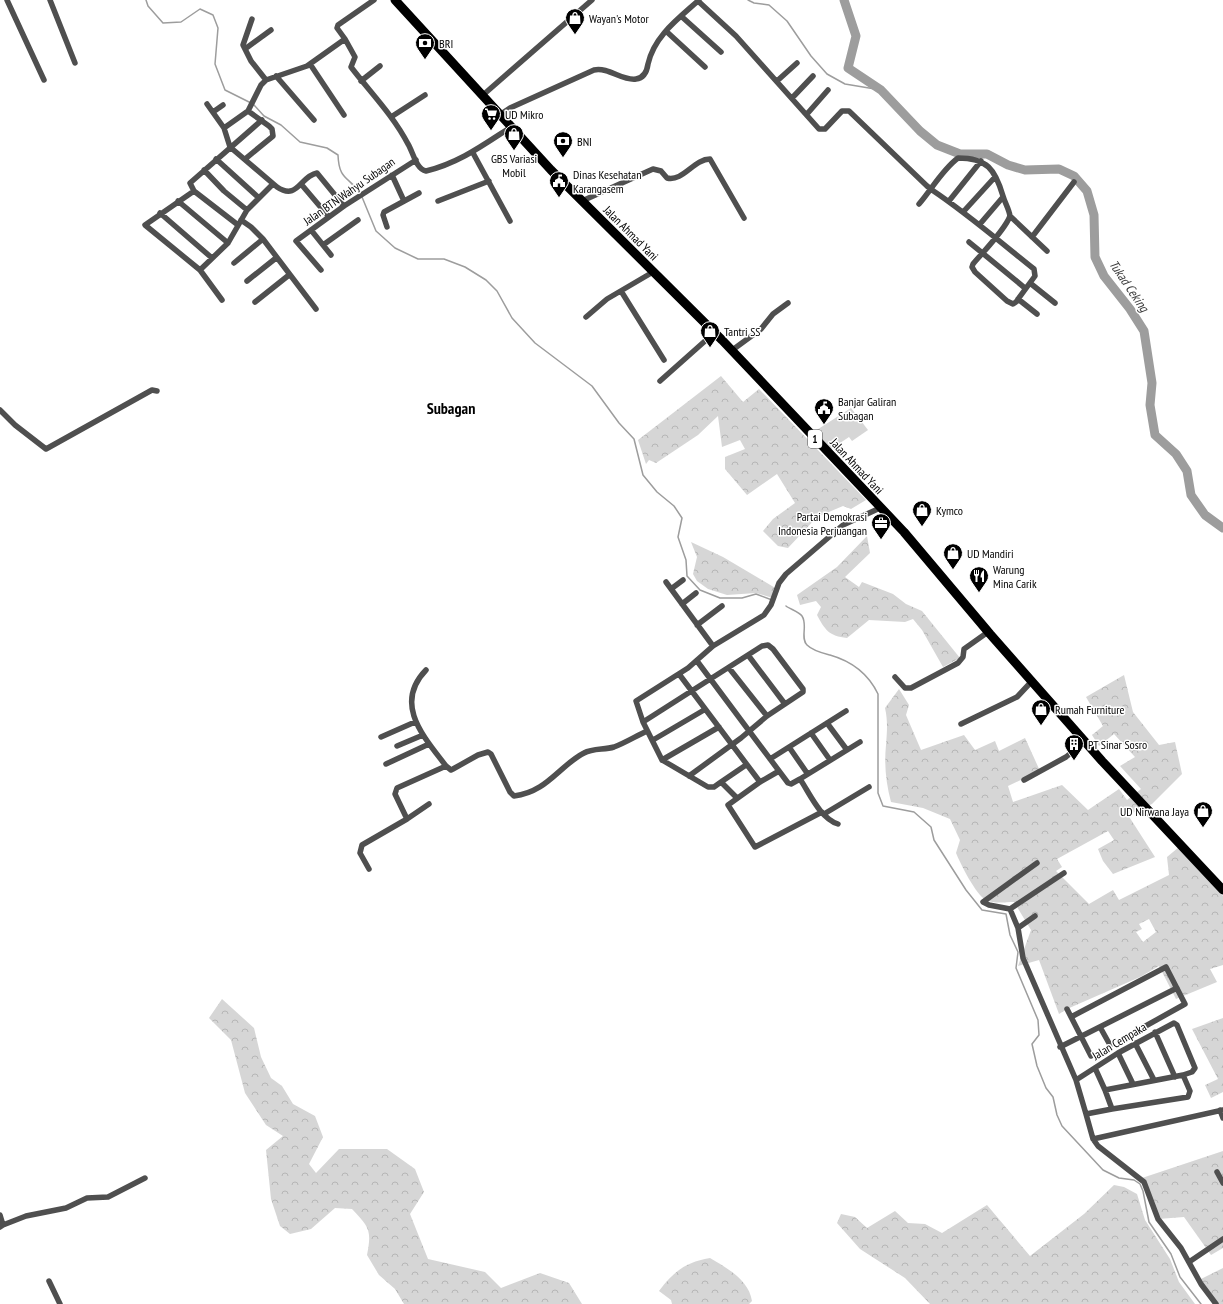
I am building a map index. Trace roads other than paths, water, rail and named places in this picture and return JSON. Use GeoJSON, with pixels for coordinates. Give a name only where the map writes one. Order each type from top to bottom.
{"type":"FeatureCollection","features":[{"type":"Feature","properties":{"kind":"highway","name":"Jalan Ahmad Yani"},"geometry":{"type":"LineString","coordinates":[[395,0],[501,114],[511,127],[582,201],[714,333],[904,532],[988,632],[1223,890]]}},
{"type":"Feature","properties":{"kind":"street"},"geometry":{"type":"LineString","coordinates":[[7,0],[44,80]]}},
{"type":"Feature","properties":{"kind":"street"},"geometry":{"type":"LineString","coordinates":[[50,0],[75,63]]}},
{"type":"Feature","properties":{"kind":"street"},"geometry":{"type":"LineString","coordinates":[[374,0],[337,27],[355,57],[351,67],[391,117],[421,168],[426,171],[448,164],[473,153],[511,127]]}},
{"type":"Feature","properties":{"kind":"street"},"geometry":{"type":"LineString","coordinates":[[483,95],[522,63],[592,0]]}},
{"type":"Feature","properties":{"kind":"street"},"geometry":{"type":"LineString","coordinates":[[501,114],[510,108],[594,70],[605,70],[630,79],[640,78],[646,72],[654,45],[681,16],[699,1],[736,36],[819,129],[822,130],[842,111],[850,111],[932,190],[964,211],[980,224],[995,237],[1034,270],[1036,274],[1014,304],[1009,303],[973,271],[972,266],[995,237],[1010,216]]}},
{"type":"Feature","properties":{"kind":"street"},"geometry":{"type":"LineString","coordinates":[[681,16],[721,52]]}},
{"type":"Feature","properties":{"kind":"street"},"geometry":{"type":"LineString","coordinates":[[252,18],[243,40],[244,49],[259,73],[266,80]]}},
{"type":"Feature","properties":{"kind":"street"},"geometry":{"type":"LineString","coordinates":[[244,49],[272,30]]}},
{"type":"Feature","properties":{"kind":"street"},"geometry":{"type":"LineString","coordinates":[[667,32],[705,67]]}},
{"type":"Feature","properties":{"kind":"street"},"geometry":{"type":"LineString","coordinates":[[224,128],[248,110],[266,80],[310,64],[345,39]]}},
{"type":"Feature","properties":{"kind":"street"},"geometry":{"type":"LineString","coordinates":[[777,81],[797,62]]}},
{"type":"Feature","properties":{"kind":"street"},"geometry":{"type":"LineString","coordinates":[[310,64],[344,115]]}},
{"type":"Feature","properties":{"kind":"street"},"geometry":{"type":"LineString","coordinates":[[361,80],[380,66]]}},
{"type":"Feature","properties":{"kind":"street"},"geometry":{"type":"LineString","coordinates":[[276,76],[314,120]]}},
{"type":"Feature","properties":{"kind":"street"},"geometry":{"type":"LineString","coordinates":[[792,98],[813,76]]}},
{"type":"Feature","properties":{"kind":"street"},"geometry":{"type":"LineString","coordinates":[[807,114],[828,90]]}},
{"type":"Feature","properties":{"kind":"street"},"geometry":{"type":"LineString","coordinates":[[391,117],[425,94]]}},
{"type":"Feature","properties":{"kind":"street"},"geometry":{"type":"LineString","coordinates":[[207,104],[224,128],[230,147],[273,184],[289,192],[293,191],[317,173],[344,206]]}},
{"type":"Feature","properties":{"kind":"street"},"geometry":{"type":"LineString","coordinates":[[213,112],[223,105]]}},
{"type":"Feature","properties":{"kind":"street"},"geometry":{"type":"LineString","coordinates":[[245,159],[274,136],[272,129],[248,110]]}},
{"type":"Feature","properties":{"kind":"street"},"geometry":{"type":"LineString","coordinates":[[262,120],[190,183],[194,190],[240,223],[251,227],[263,239],[316,309]]}},
{"type":"Feature","properties":{"kind":"street"},"geometry":{"type":"LineString","coordinates":[[473,153],[510,221]]}},
{"type":"Feature","properties":{"kind":"street"},"geometry":{"type":"LineString","coordinates":[[919,204],[932,190],[952,163],[958,158],[981,161],[991,168],[1010,216],[1047,251]]}},
{"type":"Feature","properties":{"kind":"street"},"geometry":{"type":"LineString","coordinates":[[216,159],[259,198]]}},
{"type":"Feature","properties":{"kind":"street","name":"Jalan BTN Wahyu Subagan"},"geometry":{"type":"LineString","coordinates":[[321,270],[296,241],[344,206],[416,160]]}},
{"type":"Feature","properties":{"kind":"street"},"geometry":{"type":"LineString","coordinates":[[582,201],[653,169],[661,170],[667,178],[675,179],[699,162],[710,160],[744,218]]}},
{"type":"Feature","properties":{"kind":"street"},"geometry":{"type":"LineString","coordinates":[[949,201],[981,161]]}},
{"type":"Feature","properties":{"kind":"street"},"geometry":{"type":"LineString","coordinates":[[204,170],[224,191],[247,210]]}},
{"type":"Feature","properties":{"kind":"street"},"geometry":{"type":"LineString","coordinates":[[392,175],[404,201]]}},
{"type":"Feature","properties":{"kind":"street"},"geometry":{"type":"LineString","coordinates":[[964,211],[995,177]]}},
{"type":"Feature","properties":{"kind":"street"},"geometry":{"type":"LineString","coordinates":[[438,201],[489,181]]}},
{"type":"Feature","properties":{"kind":"street"},"geometry":{"type":"LineString","coordinates":[[1032,237],[1074,182]]}},
{"type":"Feature","properties":{"kind":"street"},"geometry":{"type":"LineString","coordinates":[[200,270],[228,243],[247,210],[273,184]]}},
{"type":"Feature","properties":{"kind":"street"},"geometry":{"type":"LineString","coordinates":[[301,184],[329,217]]}},
{"type":"Feature","properties":{"kind":"street"},"geometry":{"type":"LineString","coordinates":[[194,190],[144,225],[200,270],[222,300]]}},
{"type":"Feature","properties":{"kind":"street"},"geometry":{"type":"LineString","coordinates":[[387,227],[383,213],[419,193]]}},
{"type":"Feature","properties":{"kind":"street"},"geometry":{"type":"LineString","coordinates":[[980,224],[1003,197]]}},
{"type":"Feature","properties":{"kind":"street"},"geometry":{"type":"LineString","coordinates":[[178,201],[228,243]]}},
{"type":"Feature","properties":{"kind":"street"},"geometry":{"type":"LineString","coordinates":[[160,213],[212,258]]}},
{"type":"Feature","properties":{"kind":"street"},"geometry":{"type":"LineString","coordinates":[[323,245],[358,220]]}},
{"type":"Feature","properties":{"kind":"street"},"geometry":{"type":"LineString","coordinates":[[311,230],[331,255]]}},
{"type":"Feature","properties":{"kind":"street"},"geometry":{"type":"LineString","coordinates":[[234,263],[263,239]]}},
{"type":"Feature","properties":{"kind":"street"},"geometry":{"type":"LineString","coordinates":[[969,242],[1025,288]]}},
{"type":"Feature","properties":{"kind":"street"},"geometry":{"type":"LineString","coordinates":[[247,281],[276,258]]}},
{"type":"Feature","properties":{"kind":"street"},"geometry":{"type":"LineString","coordinates":[[586,317],[607,299],[653,272]]}},
{"type":"Feature","properties":{"kind":"street"},"geometry":{"type":"LineString","coordinates":[[255,302],[289,275]]}},
{"type":"Feature","properties":{"kind":"street"},"geometry":{"type":"LineString","coordinates":[[1030,283],[1055,303]]}},
{"type":"Feature","properties":{"kind":"street"},"geometry":{"type":"LineString","coordinates":[[621,291],[664,360]]}},
{"type":"Feature","properties":{"kind":"street"},"geometry":{"type":"LineString","coordinates":[[1018,299],[1037,314]]}},
{"type":"Feature","properties":{"kind":"street"},"geometry":{"type":"LineString","coordinates":[[731,351],[761,329],[773,314],[788,303]]}},
{"type":"Feature","properties":{"kind":"street"},"geometry":{"type":"LineString","coordinates":[[660,380],[714,333]]}},
{"type":"Feature","properties":{"kind":"street"},"geometry":{"type":"LineString","coordinates":[[0,410],[15,425],[46,449],[150,390],[153,389],[157,391]]}},
{"type":"Feature","properties":{"kind":"street"},"geometry":{"type":"LineString","coordinates":[[746,764],[714,787],[708,787],[689,776],[662,760],[643,722],[636,705],[637,700],[679,674],[697,661],[713,646],[764,615],[786,574],[827,537],[843,525],[880,508]]}},
{"type":"Feature","properties":{"kind":"street"},"geometry":{"type":"LineString","coordinates":[[671,589],[683,580]]}},
{"type":"Feature","properties":{"kind":"street"},"geometry":{"type":"LineString","coordinates":[[666,582],[713,646]]}},
{"type":"Feature","properties":{"kind":"street"},"geometry":{"type":"LineString","coordinates":[[682,604],[696,593]]}},
{"type":"Feature","properties":{"kind":"street"},"geometry":{"type":"LineString","coordinates":[[697,624],[722,606]]}},
{"type":"Feature","properties":{"kind":"street"},"geometry":{"type":"LineString","coordinates":[[895,677],[905,688],[911,688],[960,661],[964,649],[988,632]]}},
{"type":"Feature","properties":{"kind":"street"},"geometry":{"type":"LineString","coordinates":[[643,722],[711,680],[762,646],[768,645],[801,686],[803,692],[767,716],[732,745],[689,776]]}},
{"type":"Feature","properties":{"kind":"street"},"geometry":{"type":"LineString","coordinates":[[748,655],[785,704]]}},
{"type":"Feature","properties":{"kind":"street"},"geometry":{"type":"LineString","coordinates":[[697,661],[790,784],[860,742]]}},
{"type":"Feature","properties":{"kind":"street"},"geometry":{"type":"LineString","coordinates":[[729,668],[767,716]]}},
{"type":"Feature","properties":{"kind":"street"},"geometry":{"type":"LineString","coordinates":[[426,670],[414,687],[412,709],[415,722],[429,744],[446,766],[453,769],[478,755],[488,752],[510,792],[514,796],[530,792],[551,780],[578,756],[587,751],[614,747],[647,731]]}},
{"type":"Feature","properties":{"kind":"street"},"geometry":{"type":"LineString","coordinates":[[679,674],[704,710],[760,782]]}},
{"type":"Feature","properties":{"kind":"street"},"geometry":{"type":"LineString","coordinates":[[961,724],[1017,696],[1032,681]]}},
{"type":"Feature","properties":{"kind":"street"},"geometry":{"type":"LineString","coordinates":[[652,740],[704,710]]}},
{"type":"Feature","properties":{"kind":"street"},"geometry":{"type":"LineString","coordinates":[[770,759],[846,711]]}},
{"type":"Feature","properties":{"kind":"street"},"geometry":{"type":"LineString","coordinates":[[381,737],[415,722]]}},
{"type":"Feature","properties":{"kind":"street"},"geometry":{"type":"LineString","coordinates":[[827,723],[847,750]]}},
{"type":"Feature","properties":{"kind":"street"},"geometry":{"type":"LineString","coordinates":[[662,760],[719,728]]}},
{"type":"Feature","properties":{"kind":"street"},"geometry":{"type":"LineString","coordinates":[[811,733],[830,760]]}},
{"type":"Feature","properties":{"kind":"street"},"geometry":{"type":"LineString","coordinates":[[397,746],[423,735]]}},
{"type":"Feature","properties":{"kind":"street"},"geometry":{"type":"LineString","coordinates":[[1024,780],[1047,769],[1066,757],[1085,740]]}},
{"type":"Feature","properties":{"kind":"street"},"geometry":{"type":"LineString","coordinates":[[386,764],[429,744]]}},
{"type":"Feature","properties":{"kind":"street"},"geometry":{"type":"LineString","coordinates":[[789,747],[808,773]]}},
{"type":"Feature","properties":{"kind":"street"},"geometry":{"type":"LineString","coordinates":[[407,819],[396,794],[397,788],[446,766]]}},
{"type":"Feature","properties":{"kind":"street"},"geometry":{"type":"LineString","coordinates":[[779,771],[729,802],[729,808],[756,848],[869,787]]}},
{"type":"Feature","properties":{"kind":"street"},"geometry":{"type":"LineString","coordinates":[[800,779],[823,813],[832,822],[838,824]]}},
{"type":"Feature","properties":{"kind":"street"},"geometry":{"type":"LineString","coordinates":[[721,782],[736,798]]}},
{"type":"Feature","properties":{"kind":"street"},"geometry":{"type":"LineString","coordinates":[[369,869],[360,853],[362,845],[407,819],[429,804]]}},
{"type":"Feature","properties":{"kind":"street"},"geometry":{"type":"LineString","coordinates":[[1038,863],[983,902],[989,905],[1010,909],[1064,873]]}},
{"type":"Feature","properties":{"kind":"street"},"geometry":{"type":"LineString","coordinates":[[1010,909],[1018,928],[1023,958],[1060,1047],[1076,1080],[1093,1139],[1105,1152],[1140,1178],[1147,1188],[1158,1219],[1189,1262],[1216,1304]]}},
{"type":"Feature","properties":{"kind":"street"},"geometry":{"type":"LineString","coordinates":[[1018,928],[1035,916]]}},
{"type":"Feature","properties":{"kind":"street"},"geometry":{"type":"LineString","coordinates":[[1071,1017],[1166,967],[1185,1004],[1142,1028]]}},
{"type":"Feature","properties":{"kind":"street"},"geometry":{"type":"LineString","coordinates":[[1060,1047],[1177,988]]}},
{"type":"Feature","properties":{"kind":"street"},"geometry":{"type":"LineString","coordinates":[[1067,1009],[1092,1056]]}},
{"type":"Feature","properties":{"kind":"street","name":"Jalan Cempaka"},"geometry":{"type":"LineString","coordinates":[[1076,1080],[1135,1043],[1175,1023],[1195,1066],[1195,1070],[1183,1075]]}},
{"type":"Feature","properties":{"kind":"street"},"geometry":{"type":"LineString","coordinates":[[1100,1027],[1110,1045]]}},
{"type":"Feature","properties":{"kind":"street"},"geometry":{"type":"LineString","coordinates":[[1155,1032],[1175,1077]]}},
{"type":"Feature","properties":{"kind":"street"},"geometry":{"type":"LineString","coordinates":[[1135,1043],[1154,1080]]}},
{"type":"Feature","properties":{"kind":"street"},"geometry":{"type":"LineString","coordinates":[[1118,1053],[1133,1084]]}},
{"type":"Feature","properties":{"kind":"street"},"geometry":{"type":"LineString","coordinates":[[1095,1068],[1112,1109]]}},
{"type":"Feature","properties":{"kind":"street"},"geometry":{"type":"LineString","coordinates":[[1086,1114],[1188,1097],[1190,1091],[1183,1075],[1105,1090]]}},
{"type":"Feature","properties":{"kind":"street"},"geometry":{"type":"LineString","coordinates":[[1093,1139],[1221,1110],[1223,1118]]}},
{"type":"Feature","properties":{"kind":"street"},"geometry":{"type":"LineString","coordinates":[[1217,1172],[1223,1183]]}},
{"type":"Feature","properties":{"kind":"street"},"geometry":{"type":"LineString","coordinates":[[0,1215],[1,1226],[26,1216],[66,1208],[87,1198],[108,1197],[145,1178]]}},
{"type":"Feature","properties":{"kind":"street"},"geometry":{"type":"LineString","coordinates":[[1189,1262],[1223,1239]]}},
{"type":"Feature","properties":{"kind":"street"},"geometry":{"type":"LineString","coordinates":[[49,1281],[60,1304]]}},
{"type":"Feature","properties":{"kind":"waterway"},"geometry":{"type":"LineString","coordinates":[[146,0],[148,6],[163,23],[181,22],[200,9],[213,15],[218,28],[215,64],[225,90],[251,103]]}},
{"type":"Feature","properties":{"kind":"waterway"},"geometry":{"type":"LineString","coordinates":[[748,0],[754,3],[769,5],[787,21],[811,56],[827,74],[845,84],[881,90]]}},
{"type":"Feature","properties":{"kind":"waterway","name":"Tukad Ceking"},"geometry":{"type":"LineString","coordinates":[[844,0],[856,36],[848,68],[881,90],[920,131],[937,145],[960,154],[987,154],[1008,165],[1025,170],[1059,169],[1074,176],[1087,191],[1094,215],[1095,257],[1104,276],[1130,309],[1144,331],[1152,383],[1150,405],[1155,435],[1176,454],[1187,471],[1191,495],[1205,515],[1223,528]]}},
{"type":"Feature","properties":{"kind":"waterway"},"geometry":{"type":"LineString","coordinates":[[254,105],[264,116],[281,125],[300,142],[327,148],[338,155],[340,170],[360,194]]}},
{"type":"Feature","properties":{"kind":"waterway"},"geometry":{"type":"LineString","coordinates":[[362,197],[376,231],[395,248],[418,259],[444,259],[465,267],[486,280],[497,291],[512,318],[535,343],[592,386],[619,423],[634,439],[643,475],[657,492],[674,506],[682,518],[678,537],[686,560],[687,576],[700,590],[720,598],[742,598],[756,594],[772,600]]}},
{"type":"Feature","properties":{"kind":"waterway"},"geometry":{"type":"LineString","coordinates":[[786,606],[802,616],[804,620],[804,639],[809,647],[852,664],[864,674],[874,687],[878,694],[878,793],[883,806],[914,812],[931,827],[934,840],[966,890],[982,910],[1006,914],[1010,935],[1018,952],[1016,968],[1038,1020],[1039,1035],[1032,1044],[1037,1066],[1046,1088],[1053,1097],[1057,1115],[1062,1126],[1103,1170],[1119,1178],[1134,1180],[1140,1184],[1143,1191],[1149,1222],[1171,1254],[1180,1277],[1201,1304]]}},
{"type":"Feature","properties":{"kind":"place","name":"Wayan's Motor"},"geometry":{"type":"Point","coordinates":[575,35]}},
{"type":"Feature","properties":{"kind":"place","name":"BRI"},"geometry":{"type":"Point","coordinates":[425,60]}},
{"type":"Feature","properties":{"kind":"place","name":"UD Mikro"},"geometry":{"type":"Point","coordinates":[491,131]}},
{"type":"Feature","properties":{"kind":"place","name":"GBS Variasi Mobil"},"geometry":{"type":"Point","coordinates":[514,151]}},
{"type":"Feature","properties":{"kind":"place","name":"BNI"},"geometry":{"type":"Point","coordinates":[563,158]}},
{"type":"Feature","properties":{"kind":"place","name":"Dinas Kesehatan Karangasem"},"geometry":{"type":"Point","coordinates":[559,198]}},
{"type":"Feature","properties":{"kind":"place","name":"Tantri SS"},"geometry":{"type":"Point","coordinates":[710,348]}},
{"type":"Feature","properties":{"kind":"place","name":"Banjar Galiran Subagan"},"geometry":{"type":"Point","coordinates":[824,425]}},
{"type":"Feature","properties":{"kind":"place","name":"Kymco"},"geometry":{"type":"Point","coordinates":[922,527]}},
{"type":"Feature","properties":{"kind":"place","name":"Partai Demokrasi Indonesia Perjuangan"},"geometry":{"type":"Point","coordinates":[881,540]}},
{"type":"Feature","properties":{"kind":"place","name":"UD Mandiri"},"geometry":{"type":"Point","coordinates":[953,570]}},
{"type":"Feature","properties":{"kind":"place","name":"Warung Mina Carik"},"geometry":{"type":"Point","coordinates":[979,593]}},
{"type":"Feature","properties":{"kind":"place","name":"Rumah Furniture"},"geometry":{"type":"Point","coordinates":[1041,726]}},
{"type":"Feature","properties":{"kind":"place","name":"PT Sinar Sosro"},"geometry":{"type":"Point","coordinates":[1074,761]}},
{"type":"Feature","properties":{"kind":"place","name":"UD Nirwana Jaya"},"geometry":{"type":"Point","coordinates":[1203,828]}},
{"type":"Feature","properties":{"kind":"district","name":"Subagan"},"geometry":{"type":"Point","coordinates":[451,408]}}]}
